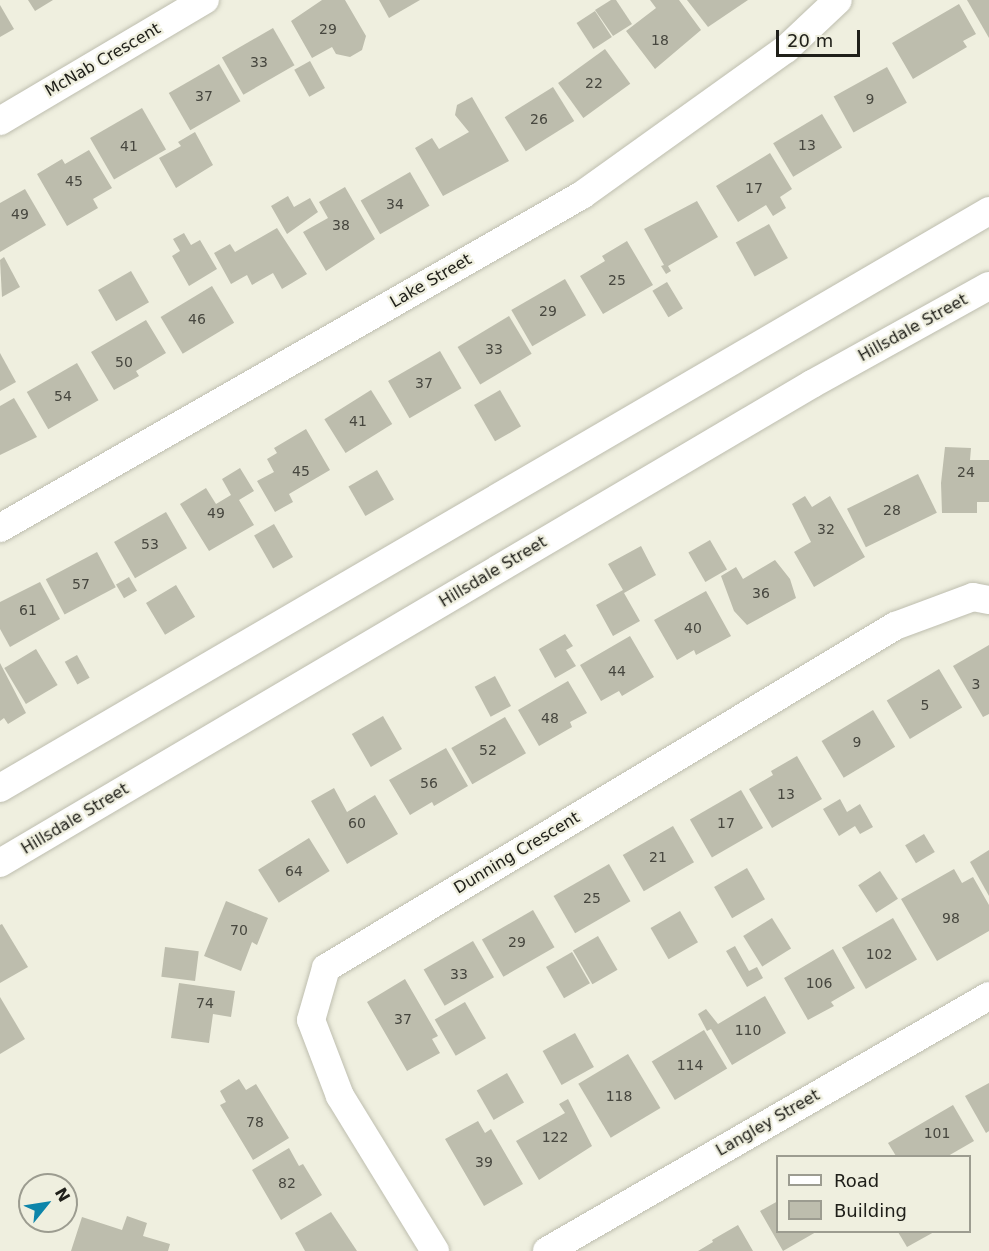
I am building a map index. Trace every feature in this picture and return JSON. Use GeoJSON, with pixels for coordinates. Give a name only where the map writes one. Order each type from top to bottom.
{"type":"FeatureCollection","features":[{"type":"Feature","properties":{"kind":"street","name":"McNab Crescent"},"geometry":{"type":"LineString","coordinates":[[0,121],[205,0]]}},
{"type":"Feature","properties":{"kind":"street","name":"Lake Street"},"geometry":{"type":"LineString","coordinates":[[0,528],[582,195],[786,49],[838,0]]}},
{"type":"Feature","properties":{"kind":"street"},"geometry":{"type":"LineString","coordinates":[[0,788],[989,211]]}},
{"type":"Feature","properties":{"kind":"street","name":"Hillsdale Street"},"geometry":{"type":"LineString","coordinates":[[0,863],[801,390],[989,286]]}},
{"type":"Feature","properties":{"kind":"street","name":"Dunning Crescent"},"geometry":{"type":"LineString","coordinates":[[435,1251],[340,1096],[311,1020],[326,968],[895,626],[972,597],[989,600]]}},
{"type":"Feature","properties":{"kind":"street","name":"Langley Street"},"geometry":{"type":"LineString","coordinates":[[547,1251],[989,996]]}},
{"type":"Feature","properties":{"kind":"building"},"geometry":{"type":"Polygon","coordinates":[[[28,0],[53,0],[35,11],[28,0]]]}},
{"type":"Feature","properties":{"kind":"building"},"geometry":{"type":"Polygon","coordinates":[[[322,0],[345,0],[366,36],[362,50],[350,57],[336,54],[332,47],[312,58],[291,21],[322,0]]]}},
{"type":"Feature","properties":{"kind":"building"},"geometry":{"type":"Polygon","coordinates":[[[379,0],[420,0],[389,18],[379,0]]]}},
{"type":"Feature","properties":{"kind":"building"},"geometry":{"type":"Polygon","coordinates":[[[611,0],[616,0],[632,24],[613,36],[595,10],[611,0]]]}},
{"type":"Feature","properties":{"kind":"building"},"geometry":{"type":"Polygon","coordinates":[[[650,0],[679,0],[701,30],[655,69],[626,31],[656,8],[650,0]]]}},
{"type":"Feature","properties":{"kind":"building"},"geometry":{"type":"Polygon","coordinates":[[[687,0],[748,0],[708,27],[687,0]]]}},
{"type":"Feature","properties":{"kind":"building"},"geometry":{"type":"Polygon","coordinates":[[[967,0],[989,0],[989,38],[967,0]]]}},
{"type":"Feature","properties":{"kind":"building"},"geometry":{"type":"Polygon","coordinates":[[[959,4],[976,34],[963,41],[967,47],[913,79],[892,43],[959,4]]]}},
{"type":"Feature","properties":{"kind":"building"},"geometry":{"type":"Polygon","coordinates":[[[0,5],[14,29],[0,37],[0,5]]]}},
{"type":"Feature","properties":{"kind":"building"},"geometry":{"type":"Polygon","coordinates":[[[595,11],[612,37],[593,49],[577,23],[595,11]]]}},
{"type":"Feature","properties":{"kind":"building"},"geometry":{"type":"Polygon","coordinates":[[[273,28],[294,65],[243,95],[222,58],[273,28]]]}},
{"type":"Feature","properties":{"kind":"building"},"geometry":{"type":"Polygon","coordinates":[[[605,49],[630,84],[583,118],[558,83],[605,49]]]}},
{"type":"Feature","properties":{"kind":"building"},"geometry":{"type":"Polygon","coordinates":[[[310,61],[325,88],[309,97],[294,70],[310,61]]]}},
{"type":"Feature","properties":{"kind":"building"},"geometry":{"type":"Polygon","coordinates":[[[219,64],[240,101],[190,130],[169,93],[219,64]]]}},
{"type":"Feature","properties":{"kind":"building"},"geometry":{"type":"Polygon","coordinates":[[[887,67],[907,103],[854,132],[834,97],[887,67]]]}},
{"type":"Feature","properties":{"kind":"building"},"geometry":{"type":"Polygon","coordinates":[[[553,87],[574,121],[526,151],[505,117],[553,87]]]}},
{"type":"Feature","properties":{"kind":"building"},"geometry":{"type":"Polygon","coordinates":[[[472,97],[509,161],[443,196],[415,148],[432,138],[439,149],[469,132],[455,115],[457,105],[472,97]]]}},
{"type":"Feature","properties":{"kind":"building"},"geometry":{"type":"Polygon","coordinates":[[[142,108],[166,150],[114,180],[90,138],[142,108]]]}},
{"type":"Feature","properties":{"kind":"building"},"geometry":{"type":"Polygon","coordinates":[[[822,114],[842,147],[793,177],[773,143],[822,114]]]}},
{"type":"Feature","properties":{"kind":"building"},"geometry":{"type":"Polygon","coordinates":[[[195,132],[213,165],[176,188],[159,158],[181,146],[178,142],[195,132]]]}},
{"type":"Feature","properties":{"kind":"building"},"geometry":{"type":"Polygon","coordinates":[[[89,150],[112,188],[93,199],[98,208],[67,226],[37,174],[62,159],[65,164],[89,150]]]}},
{"type":"Feature","properties":{"kind":"building"},"geometry":{"type":"Polygon","coordinates":[[[770,153],[792,189],[780,197],[786,208],[773,216],[766,205],[738,222],[716,186],[770,153]]]}},
{"type":"Feature","properties":{"kind":"building"},"geometry":{"type":"Polygon","coordinates":[[[410,172],[430,206],[380,234],[361,200],[410,172]]]}},
{"type":"Feature","properties":{"kind":"building"},"geometry":{"type":"Polygon","coordinates":[[[345,187],[375,239],[326,271],[303,232],[328,218],[319,202],[345,187]]]}},
{"type":"Feature","properties":{"kind":"building"},"geometry":{"type":"Polygon","coordinates":[[[25,189],[46,225],[0,252],[0,203],[25,189]]]}},
{"type":"Feature","properties":{"kind":"building"},"geometry":{"type":"Polygon","coordinates":[[[288,196],[294,207],[310,198],[318,212],[287,234],[271,206],[288,196]]]}},
{"type":"Feature","properties":{"kind":"building"},"geometry":{"type":"Polygon","coordinates":[[[697,201],[718,237],[668,266],[671,271],[666,274],[661,266],[664,265],[644,229],[697,201]]]}},
{"type":"Feature","properties":{"kind":"building"},"geometry":{"type":"Polygon","coordinates":[[[769,224],[788,258],[755,277],[736,242],[769,224]]]}},
{"type":"Feature","properties":{"kind":"building"},"geometry":{"type":"Polygon","coordinates":[[[277,228],[307,274],[282,289],[273,273],[252,285],[247,275],[231,284],[214,253],[230,244],[235,252],[277,228]]]}},
{"type":"Feature","properties":{"kind":"building"},"geometry":{"type":"Polygon","coordinates":[[[184,233],[191,245],[200,240],[217,269],[189,286],[172,256],[180,251],[173,239],[184,233]]]}},
{"type":"Feature","properties":{"kind":"building"},"geometry":{"type":"Polygon","coordinates":[[[627,241],[653,285],[603,314],[580,276],[605,261],[602,256],[627,241]]]}},
{"type":"Feature","properties":{"kind":"building"},"geometry":{"type":"Polygon","coordinates":[[[4,257],[20,287],[2,297],[0,260],[4,257]]]}},
{"type":"Feature","properties":{"kind":"building"},"geometry":{"type":"Polygon","coordinates":[[[131,271],[149,302],[116,321],[98,290],[131,271]]]}},
{"type":"Feature","properties":{"kind":"building"},"geometry":{"type":"Polygon","coordinates":[[[565,279],[586,315],[532,346],[511,310],[565,279]]]}},
{"type":"Feature","properties":{"kind":"building"},"geometry":{"type":"Polygon","coordinates":[[[667,282],[683,309],[668,317],[652,291],[667,282]]]}},
{"type":"Feature","properties":{"kind":"building"},"geometry":{"type":"Polygon","coordinates":[[[212,286],[234,323],[183,354],[161,317],[212,286]]]}},
{"type":"Feature","properties":{"kind":"building"},"geometry":{"type":"Polygon","coordinates":[[[509,316],[532,354],[480,385],[458,347],[509,316]]]}},
{"type":"Feature","properties":{"kind":"building"},"geometry":{"type":"Polygon","coordinates":[[[146,320],[166,353],[136,371],[139,376],[114,390],[91,352],[146,320]]]}},
{"type":"Feature","properties":{"kind":"building"},"geometry":{"type":"Polygon","coordinates":[[[440,351],[462,388],[410,418],[388,381],[440,351]]]}},
{"type":"Feature","properties":{"kind":"building"},"geometry":{"type":"Polygon","coordinates":[[[0,353],[16,382],[0,391],[0,353]]]}},
{"type":"Feature","properties":{"kind":"building"},"geometry":{"type":"Polygon","coordinates":[[[77,363],[98,400],[48,429],[27,392],[77,363]]]}},
{"type":"Feature","properties":{"kind":"building"},"geometry":{"type":"Polygon","coordinates":[[[371,390],[392,424],[346,453],[324,419],[371,390]]]}},
{"type":"Feature","properties":{"kind":"building"},"geometry":{"type":"Polygon","coordinates":[[[500,390],[521,426],[495,441],[474,405],[500,390]]]}},
{"type":"Feature","properties":{"kind":"building"},"geometry":{"type":"Polygon","coordinates":[[[14,398],[37,437],[0,455],[0,406],[14,398]]]}},
{"type":"Feature","properties":{"kind":"building"},"geometry":{"type":"Polygon","coordinates":[[[306,429],[330,470],[289,494],[293,502],[275,512],[257,481],[274,472],[267,459],[277,453],[274,448],[306,429]]]}},
{"type":"Feature","properties":{"kind":"building"},"geometry":{"type":"Polygon","coordinates":[[[945,447],[971,448],[970,460],[989,460],[989,502],[977,502],[977,513],[942,513],[941,483],[945,447]]]}},
{"type":"Feature","properties":{"kind":"building"},"geometry":{"type":"Polygon","coordinates":[[[240,468],[254,491],[239,500],[254,525],[209,551],[180,504],[206,488],[216,504],[231,495],[222,479],[240,468]]]}},
{"type":"Feature","properties":{"kind":"building"},"geometry":{"type":"Polygon","coordinates":[[[377,470],[394,499],[365,516],[348,486],[377,470]]]}},
{"type":"Feature","properties":{"kind":"building"},"geometry":{"type":"Polygon","coordinates":[[[918,474],[937,513],[866,547],[847,509],[918,474]]]}},
{"type":"Feature","properties":{"kind":"building"},"geometry":{"type":"Polygon","coordinates":[[[805,496],[812,507],[830,496],[865,557],[814,587],[794,552],[811,542],[792,504],[805,496]]]}},
{"type":"Feature","properties":{"kind":"building"},"geometry":{"type":"Polygon","coordinates":[[[166,512],[187,548],[135,578],[114,542],[166,512]]]}},
{"type":"Feature","properties":{"kind":"building"},"geometry":{"type":"Polygon","coordinates":[[[274,524],[293,557],[273,568],[254,536],[274,524]]]}},
{"type":"Feature","properties":{"kind":"building"},"geometry":{"type":"Polygon","coordinates":[[[710,540],[727,569],[705,582],[688,552],[710,540]]]}},
{"type":"Feature","properties":{"kind":"building"},"geometry":{"type":"Polygon","coordinates":[[[641,546],[656,575],[624,593],[640,621],[613,636],[596,605],[623,590],[608,564],[641,546]]]}},
{"type":"Feature","properties":{"kind":"building"},"geometry":{"type":"Polygon","coordinates":[[[97,552],[116,587],[65,615],[46,579],[97,552]]]}},
{"type":"Feature","properties":{"kind":"building"},"geometry":{"type":"Polygon","coordinates":[[[775,560],[790,579],[796,598],[747,625],[734,611],[721,576],[736,567],[743,579],[775,560]]]}},
{"type":"Feature","properties":{"kind":"building"},"geometry":{"type":"Polygon","coordinates":[[[129,577],[137,591],[124,598],[116,584],[129,577]]]}},
{"type":"Feature","properties":{"kind":"building"},"geometry":{"type":"Polygon","coordinates":[[[40,582],[60,619],[10,647],[0,629],[0,602],[40,582]]]}},
{"type":"Feature","properties":{"kind":"building"},"geometry":{"type":"Polygon","coordinates":[[[176,585],[195,617],[165,635],[146,603],[176,585]]]}},
{"type":"Feature","properties":{"kind":"building"},"geometry":{"type":"Polygon","coordinates":[[[706,591],[731,636],[696,655],[694,650],[677,660],[654,620],[706,591]]]}},
{"type":"Feature","properties":{"kind":"building"},"geometry":{"type":"Polygon","coordinates":[[[565,634],[573,646],[566,650],[576,666],[555,678],[539,649],[565,634]]]}},
{"type":"Feature","properties":{"kind":"building"},"geometry":{"type":"Polygon","coordinates":[[[630,636],[654,677],[622,696],[619,691],[601,701],[580,665],[630,636]]]}},
{"type":"Feature","properties":{"kind":"building"},"geometry":{"type":"Polygon","coordinates":[[[989,645],[989,714],[983,717],[953,666],[989,645]]]}},
{"type":"Feature","properties":{"kind":"building"},"geometry":{"type":"Polygon","coordinates":[[[36,649],[58,685],[26,704],[4,668],[36,649]]]}},
{"type":"Feature","properties":{"kind":"building"},"geometry":{"type":"Polygon","coordinates":[[[77,655],[90,678],[77,685],[65,662],[77,655]]]}},
{"type":"Feature","properties":{"kind":"building"},"geometry":{"type":"Polygon","coordinates":[[[0,663],[26,713],[8,724],[4,718],[0,721],[0,663]]]}},
{"type":"Feature","properties":{"kind":"building"},"geometry":{"type":"Polygon","coordinates":[[[939,669],[962,708],[910,739],[887,700],[939,669]]]}},
{"type":"Feature","properties":{"kind":"building"},"geometry":{"type":"Polygon","coordinates":[[[495,676],[511,706],[491,717],[475,687],[495,676]]]}},
{"type":"Feature","properties":{"kind":"building"},"geometry":{"type":"Polygon","coordinates":[[[568,681],[587,713],[570,722],[572,727],[539,746],[518,710],[568,681]]]}},
{"type":"Feature","properties":{"kind":"building"},"geometry":{"type":"Polygon","coordinates":[[[873,710],[895,747],[844,778],[822,741],[873,710]]]}},
{"type":"Feature","properties":{"kind":"building"},"geometry":{"type":"Polygon","coordinates":[[[383,716],[402,749],[371,767],[352,734],[383,716]]]}},
{"type":"Feature","properties":{"kind":"building"},"geometry":{"type":"Polygon","coordinates":[[[505,717],[526,753],[472,784],[451,748],[505,717]]]}},
{"type":"Feature","properties":{"kind":"building"},"geometry":{"type":"Polygon","coordinates":[[[446,748],[468,786],[434,806],[432,802],[410,815],[389,780],[446,748]]]}},
{"type":"Feature","properties":{"kind":"building"},"geometry":{"type":"Polygon","coordinates":[[[797,756],[822,799],[772,828],[749,789],[773,775],[771,771],[797,756]]]}},
{"type":"Feature","properties":{"kind":"building"},"geometry":{"type":"Polygon","coordinates":[[[334,788],[347,812],[375,795],[398,834],[347,864],[311,801],[334,788]]]}},
{"type":"Feature","properties":{"kind":"building"},"geometry":{"type":"Polygon","coordinates":[[[741,790],[763,828],[712,858],[690,820],[741,790]]]}},
{"type":"Feature","properties":{"kind":"building"},"geometry":{"type":"Polygon","coordinates":[[[840,799],[847,812],[860,804],[873,827],[860,834],[855,826],[839,836],[823,809],[840,799]]]}},
{"type":"Feature","properties":{"kind":"building"},"geometry":{"type":"Polygon","coordinates":[[[673,826],[694,862],[644,891],[623,855],[673,826]]]}},
{"type":"Feature","properties":{"kind":"building"},"geometry":{"type":"Polygon","coordinates":[[[924,834],[935,852],[916,863],[905,845],[924,834]]]}},
{"type":"Feature","properties":{"kind":"building"},"geometry":{"type":"Polygon","coordinates":[[[309,838],[330,871],[279,903],[258,870],[309,838]]]}},
{"type":"Feature","properties":{"kind":"building"},"geometry":{"type":"Polygon","coordinates":[[[989,850],[989,896],[970,862],[989,850]]]}},
{"type":"Feature","properties":{"kind":"building"},"geometry":{"type":"Polygon","coordinates":[[[609,864],[630,901],[575,933],[554,896],[609,864]]]}},
{"type":"Feature","properties":{"kind":"building"},"geometry":{"type":"Polygon","coordinates":[[[747,868],[765,899],[732,918],[714,887],[747,868]]]}},
{"type":"Feature","properties":{"kind":"building"},"geometry":{"type":"Polygon","coordinates":[[[954,869],[962,883],[973,877],[989,905],[989,931],[937,961],[901,899],[954,869]]]}},
{"type":"Feature","properties":{"kind":"building"},"geometry":{"type":"Polygon","coordinates":[[[880,871],[898,899],[876,913],[858,885],[880,871]]]}},
{"type":"Feature","properties":{"kind":"building"},"geometry":{"type":"Polygon","coordinates":[[[226,901],[268,918],[257,945],[252,942],[241,971],[204,956],[226,901]]]}},
{"type":"Feature","properties":{"kind":"building"},"geometry":{"type":"Polygon","coordinates":[[[533,910],[554,947],[503,977],[482,940],[533,910]]]}},
{"type":"Feature","properties":{"kind":"building"},"geometry":{"type":"Polygon","coordinates":[[[680,911],[698,942],[669,959],[651,928],[680,911]]]}},
{"type":"Feature","properties":{"kind":"building"},"geometry":{"type":"Polygon","coordinates":[[[772,918],[791,949],[762,967],[743,936],[772,918]]]}},
{"type":"Feature","properties":{"kind":"building"},"geometry":{"type":"Polygon","coordinates":[[[893,918],[917,960],[866,989],[842,948],[893,918]]]}},
{"type":"Feature","properties":{"kind":"building"},"geometry":{"type":"Polygon","coordinates":[[[2,924],[28,967],[0,983],[0,925],[2,924]]]}},
{"type":"Feature","properties":{"kind":"building"},"geometry":{"type":"Polygon","coordinates":[[[598,936],[618,970],[592,984],[573,950],[598,936]]]}},
{"type":"Feature","properties":{"kind":"building"},"geometry":{"type":"Polygon","coordinates":[[[473,941],[494,977],[445,1006],[424,969],[473,941]]]}},
{"type":"Feature","properties":{"kind":"building"},"geometry":{"type":"Polygon","coordinates":[[[735,946],[749,971],[757,967],[763,978],[747,987],[726,951],[735,946]]]}},
{"type":"Feature","properties":{"kind":"building"},"geometry":{"type":"Polygon","coordinates":[[[165,947],[199,951],[195,981],[161,977],[165,947]]]}},
{"type":"Feature","properties":{"kind":"building"},"geometry":{"type":"Polygon","coordinates":[[[833,949],[855,988],[831,1002],[834,1006],[808,1020],[784,978],[833,949]]]}},
{"type":"Feature","properties":{"kind":"building"},"geometry":{"type":"Polygon","coordinates":[[[572,952],[590,983],[564,998],[546,967],[572,952]]]}},
{"type":"Feature","properties":{"kind":"building"},"geometry":{"type":"Polygon","coordinates":[[[405,979],[438,1036],[432,1039],[440,1053],[407,1071],[367,1002],[405,979]]]}},
{"type":"Feature","properties":{"kind":"building"},"geometry":{"type":"Polygon","coordinates":[[[179,983],[235,991],[231,1017],[213,1014],[209,1043],[171,1038],[179,983]]]}},
{"type":"Feature","properties":{"kind":"building"},"geometry":{"type":"Polygon","coordinates":[[[765,996],[786,1033],[732,1065],[711,1029],[707,1031],[698,1014],[706,1009],[718,1024],[765,996]]]}},
{"type":"Feature","properties":{"kind":"building"},"geometry":{"type":"Polygon","coordinates":[[[0,997],[25,1039],[0,1054],[0,997]]]}},
{"type":"Feature","properties":{"kind":"building"},"geometry":{"type":"Polygon","coordinates":[[[465,1002],[486,1038],[456,1056],[435,1020],[465,1002]]]}},
{"type":"Feature","properties":{"kind":"building"},"geometry":{"type":"Polygon","coordinates":[[[704,1030],[727,1069],[675,1100],[652,1061],[704,1030]]]}},
{"type":"Feature","properties":{"kind":"building"},"geometry":{"type":"Polygon","coordinates":[[[575,1033],[594,1067],[562,1085],[543,1051],[575,1033]]]}},
{"type":"Feature","properties":{"kind":"building"},"geometry":{"type":"Polygon","coordinates":[[[628,1054],[660,1108],[611,1138],[578,1084],[628,1054]]]}},
{"type":"Feature","properties":{"kind":"building"},"geometry":{"type":"Polygon","coordinates":[[[507,1073],[524,1102],[494,1120],[477,1090],[507,1073]]]}},
{"type":"Feature","properties":{"kind":"building"},"geometry":{"type":"Polygon","coordinates":[[[239,1079],[246,1090],[256,1084],[289,1138],[253,1160],[220,1105],[226,1102],[220,1091],[239,1079]]]}},
{"type":"Feature","properties":{"kind":"building"},"geometry":{"type":"Polygon","coordinates":[[[989,1083],[989,1131],[986,1133],[965,1096],[989,1083]]]}},
{"type":"Feature","properties":{"kind":"building"},"geometry":{"type":"Polygon","coordinates":[[[568,1099],[592,1146],[539,1180],[516,1141],[565,1113],[559,1104],[568,1099]]]}},
{"type":"Feature","properties":{"kind":"building"},"geometry":{"type":"Polygon","coordinates":[[[953,1105],[974,1141],[950,1155],[895,1155],[888,1143],[953,1105]]]}},
{"type":"Feature","properties":{"kind":"building"},"geometry":{"type":"Polygon","coordinates":[[[478,1121],[485,1133],[491,1129],[523,1184],[484,1206],[445,1139],[478,1121]]]}},
{"type":"Feature","properties":{"kind":"building"},"geometry":{"type":"Polygon","coordinates":[[[289,1148],[299,1166],[303,1164],[322,1195],[281,1220],[252,1170],[289,1148]]]}},
{"type":"Feature","properties":{"kind":"building"},"geometry":{"type":"Polygon","coordinates":[[[776,1202],[776,1233],[814,1233],[783,1251],[760,1211],[776,1202]]]}},
{"type":"Feature","properties":{"kind":"building"},"geometry":{"type":"Polygon","coordinates":[[[331,1212],[357,1251],[305,1251],[295,1233],[331,1212]]]}},
{"type":"Feature","properties":{"kind":"building"},"geometry":{"type":"Polygon","coordinates":[[[127,1216],[147,1223],[143,1236],[170,1244],[168,1251],[71,1251],[82,1217],[122,1230],[127,1216]]]}},
{"type":"Feature","properties":{"kind":"building"},"geometry":{"type":"Polygon","coordinates":[[[738,1225],[753,1251],[698,1251],[713,1242],[712,1240],[738,1225]]]}},
{"type":"Feature","properties":{"kind":"building"},"geometry":{"type":"Polygon","coordinates":[[[899,1233],[932,1233],[907,1247],[899,1233]]]}}]}
